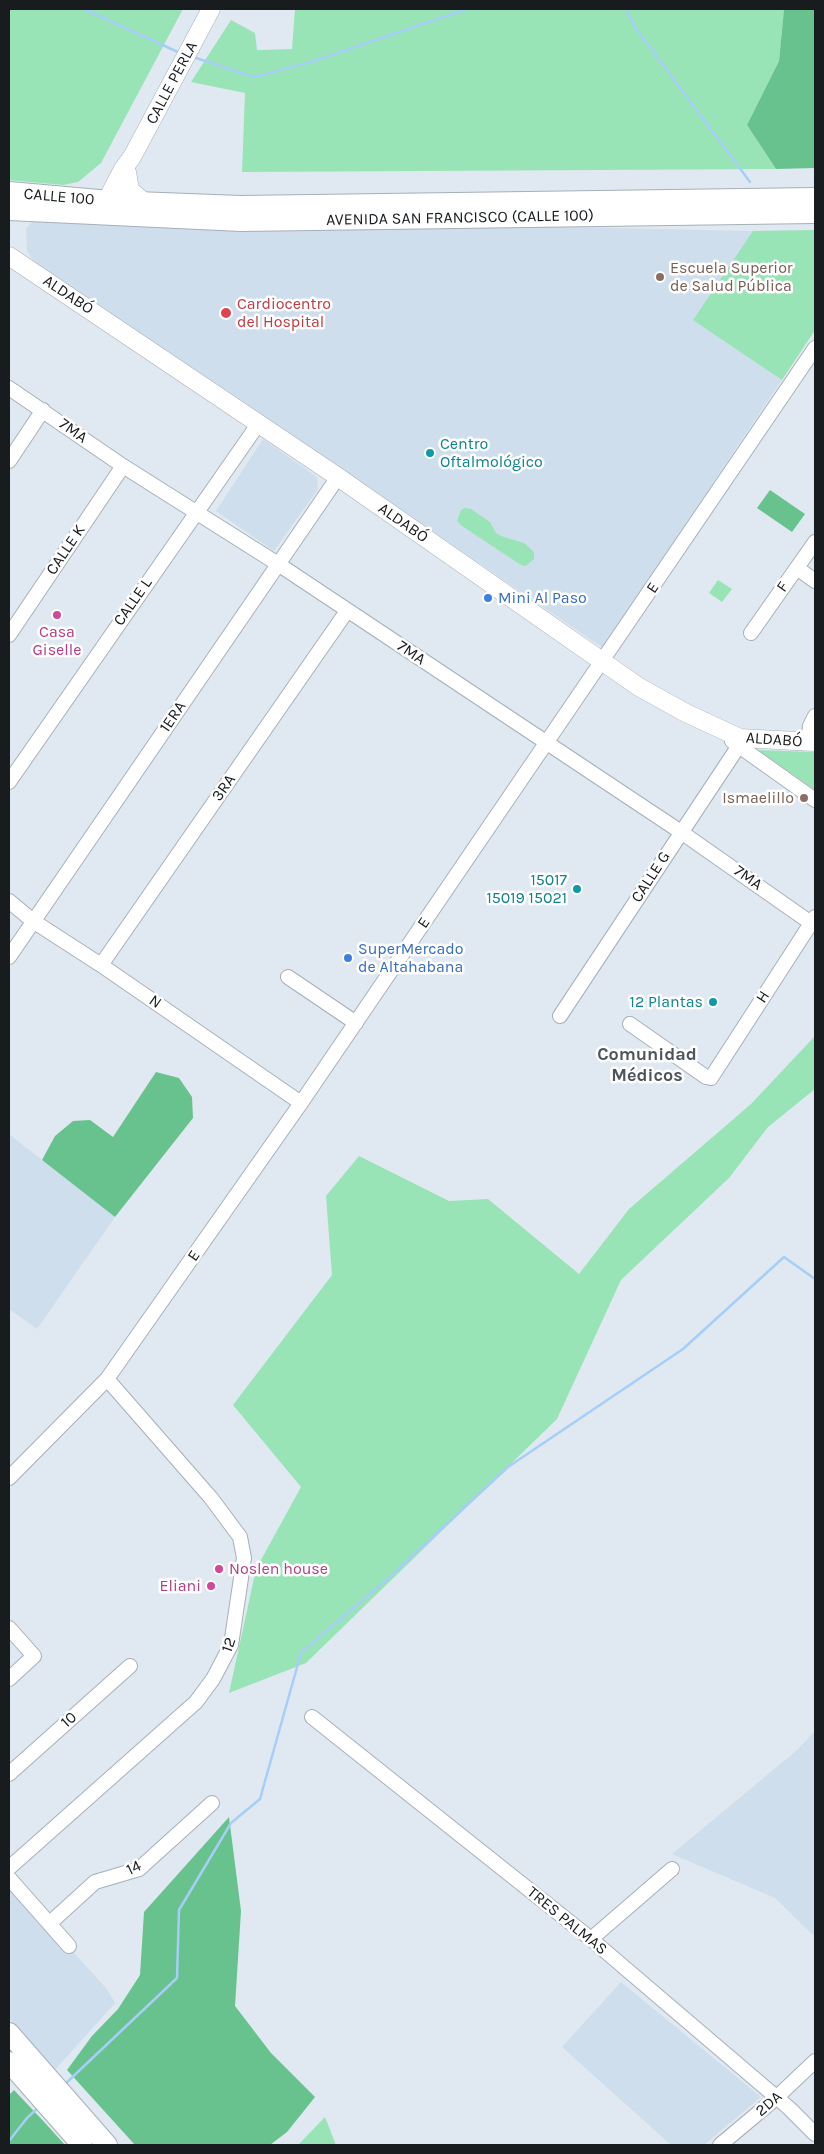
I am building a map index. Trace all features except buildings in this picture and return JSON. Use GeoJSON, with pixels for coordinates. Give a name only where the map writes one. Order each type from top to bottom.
{"type":"FeatureCollection","features":[{"type":"Feature","properties":{"kind":"highway","name":"CALLE 100"},"geometry":{"type":"LineString","coordinates":[[9,192],[81,199],[108,208]]}},
{"type":"Feature","properties":{"kind":"highway","name":"AVENIDA SAN FRANCISCO (CALLE 100)"},"geometry":{"type":"LineString","coordinates":[[108,208],[142,202],[240,206],[815,198]]}},
{"type":"Feature","properties":{"kind":"highway","name":"CALLE 100"},"geometry":{"type":"LineString","coordinates":[[9,210],[108,208]]}},
{"type":"Feature","properties":{"kind":"highway","name":"AVENIDA SAN FRANCISCO (CALLE 100)"},"geometry":{"type":"LineString","coordinates":[[108,208],[241,221],[815,213]]}},
{"type":"Feature","properties":{"kind":"highway"},"geometry":{"type":"LineString","coordinates":[[9,2033],[43,2087],[62,2108],[108,2145]]}},
{"type":"Feature","properties":{"kind":"highway"},"geometry":{"type":"LineString","coordinates":[[9,2062],[43,2087]]}},
{"type":"Feature","properties":{"kind":"highway"},"geometry":{"type":"LineString","coordinates":[[62,2108],[82,2145]]}},
{"type":"Feature","properties":{"kind":"main road","name":"CALLE PERLA"},"geometry":{"type":"LineString","coordinates":[[108,208],[111,192],[128,166],[211,9]]}},
{"type":"Feature","properties":{"kind":"main road"},"geometry":{"type":"LineString","coordinates":[[81,199],[106,185],[128,166]]}},
{"type":"Feature","properties":{"kind":"main road"},"geometry":{"type":"LineString","coordinates":[[128,166],[130,190],[142,202]]}},
{"type":"Feature","properties":{"kind":"main road","name":"ALDABÓ"},"geometry":{"type":"LineString","coordinates":[[9,256],[338,477],[639,687],[721,730],[739,742],[812,732]]}},
{"type":"Feature","properties":{"kind":"street","name":"E"},"geometry":{"type":"LineString","coordinates":[[9,1478],[107,1379],[356,1023],[815,348]]}},
{"type":"Feature","properties":{"kind":"street","name":"7MA"},"geometry":{"type":"LineString","coordinates":[[9,388],[123,466],[278,564],[813,920]]}},
{"type":"Feature","properties":{"kind":"street"},"geometry":{"type":"LineString","coordinates":[[9,461],[43,410]]}},
{"type":"Feature","properties":{"kind":"street","name":"CALLE L"},"geometry":{"type":"LineString","coordinates":[[9,782],[259,423]]}},
{"type":"Feature","properties":{"kind":"street","name":"CALLE K"},"geometry":{"type":"LineString","coordinates":[[9,635],[123,466]]}},
{"type":"Feature","properties":{"kind":"street","name":"1ERA"},"geometry":{"type":"LineString","coordinates":[[9,957],[338,477]]}},
{"type":"Feature","properties":{"kind":"street","name":"F"},"geometry":{"type":"LineString","coordinates":[[751,633],[815,542]]}},
{"type":"Feature","properties":{"kind":"street"},"geometry":{"type":"LineString","coordinates":[[797,568],[815,581]]}},
{"type":"Feature","properties":{"kind":"street","name":"3RA"},"geometry":{"type":"LineString","coordinates":[[101,965],[347,611]]}},
{"type":"Feature","properties":{"kind":"street"},"geometry":{"type":"LineString","coordinates":[[739,742],[815,800]]}},
{"type":"Feature","properties":{"kind":"street","name":"CALLE G"},"geometry":{"type":"LineString","coordinates":[[560,1016],[739,742]]}},
{"type":"Feature","properties":{"kind":"street","name":"N"},"geometry":{"type":"LineString","coordinates":[[9,901],[33,921],[101,965],[301,1103]]}},
{"type":"Feature","properties":{"kind":"street","name":"H"},"geometry":{"type":"LineString","coordinates":[[630,1024],[710,1078],[813,920]]}},
{"type":"Feature","properties":{"kind":"street"},"geometry":{"type":"LineString","coordinates":[[288,977],[356,1023]]}},
{"type":"Feature","properties":{"kind":"street","name":"12"},"geometry":{"type":"LineString","coordinates":[[9,1868],[196,1702],[213,1679],[231,1645],[244,1558],[240,1537],[211,1498],[107,1379]]}},
{"type":"Feature","properties":{"kind":"street"},"geometry":{"type":"LineString","coordinates":[[9,1628],[34,1656],[9,1678]]}},
{"type":"Feature","properties":{"kind":"street","name":"10"},"geometry":{"type":"LineString","coordinates":[[9,1774],[130,1666]]}},
{"type":"Feature","properties":{"kind":"street","name":"TRES PALMAS"},"geometry":{"type":"LineString","coordinates":[[312,1717],[591,1939],[776,2098],[815,2134]]}},
{"type":"Feature","properties":{"kind":"street","name":"14"},"geometry":{"type":"LineString","coordinates":[[50,1923],[96,1882],[139,1869],[212,1803]]}},
{"type":"Feature","properties":{"kind":"street"},"geometry":{"type":"LineString","coordinates":[[591,1939],[672,1869]]}},
{"type":"Feature","properties":{"kind":"street"},"geometry":{"type":"LineString","coordinates":[[9,1878],[69,1946]]}},
{"type":"Feature","properties":{"kind":"street","name":"2DA"},"geometry":{"type":"LineString","coordinates":[[720,2145],[776,2098],[815,2061]]}},
{"type":"Feature","properties":{"kind":"shaded area"},"geometry":{"type":"Polygon","coordinates":[[[42,216],[753,231],[815,230],[815,330],[603,648],[232,394],[35,264],[27,251],[26,229],[32,222],[42,216]]]}},
{"type":"Feature","properties":{"kind":"shaded area"},"geometry":{"type":"Polygon","coordinates":[[[263,439],[317,477],[318,489],[274,551],[216,511],[263,439]]]}},
{"type":"Feature","properties":{"kind":"shaded area"},"geometry":{"type":"Polygon","coordinates":[[[9,1134],[115,1217],[37,1329],[9,1309],[9,1134]]]}},
{"type":"Feature","properties":{"kind":"shaded area"},"geometry":{"type":"Polygon","coordinates":[[[815,1731],[815,1937],[775,1898],[672,1854],[796,1751],[815,1731]]]}},
{"type":"Feature","properties":{"kind":"shaded area"},"geometry":{"type":"Polygon","coordinates":[[[9,1882],[107,1989],[115,2003],[54,2071],[9,2018],[9,1882]]]}},
{"type":"Feature","properties":{"kind":"shaded area"},"geometry":{"type":"Polygon","coordinates":[[[621,1982],[761,2097],[704,2145],[671,2145],[562,2047],[621,1982]]]}},
{"type":"Feature","properties":{"kind":"green space"},"geometry":{"type":"Polygon","coordinates":[[[9,9],[183,9],[101,163],[78,182],[63,185],[9,180],[9,9]]]}},
{"type":"Feature","properties":{"kind":"green space"},"geometry":{"type":"Polygon","coordinates":[[[295,9],[784,9],[779,61],[747,125],[776,169],[242,172],[245,93],[191,82],[231,20],[255,33],[257,50],[292,49],[295,9]]]}},
{"type":"Feature","properties":{"kind":"green space"},"geometry":{"type":"Polygon","coordinates":[[[784,9],[815,9],[815,168],[776,169],[747,125],[779,61],[784,9]]]}},
{"type":"Feature","properties":{"kind":"green space"},"geometry":{"type":"Polygon","coordinates":[[[815,230],[815,330],[782,380],[693,320],[753,231],[815,230]]]}},
{"type":"Feature","properties":{"kind":"green space"},"geometry":{"type":"Polygon","coordinates":[[[770,490],[805,514],[792,532],[757,508],[770,490]]]}},
{"type":"Feature","properties":{"kind":"green space"},"geometry":{"type":"Polygon","coordinates":[[[465,508],[471,509],[490,522],[496,533],[501,536],[524,543],[534,553],[534,559],[526,566],[521,565],[462,526],[457,521],[461,510],[465,508]]]}},
{"type":"Feature","properties":{"kind":"green space"},"geometry":{"type":"Polygon","coordinates":[[[718,580],[732,589],[722,602],[709,593],[718,580]]]}},
{"type":"Feature","properties":{"kind":"green space"},"geometry":{"type":"Polygon","coordinates":[[[758,750],[815,752],[815,790],[758,750]]]}},
{"type":"Feature","properties":{"kind":"green space"},"geometry":{"type":"Polygon","coordinates":[[[815,1036],[815,1089],[768,1127],[729,1178],[621,1280],[557,1419],[306,1663],[229,1693],[256,1569],[301,1487],[233,1405],[332,1275],[326,1196],[359,1156],[449,1201],[488,1199],[579,1274],[629,1209],[751,1104],[815,1036]]]}},
{"type":"Feature","properties":{"kind":"green space"},"geometry":{"type":"Polygon","coordinates":[[[156,1072],[179,1078],[192,1097],[193,1118],[115,1217],[42,1160],[55,1136],[73,1121],[90,1120],[113,1137],[156,1072]]]}},
{"type":"Feature","properties":{"kind":"green space"},"geometry":{"type":"Polygon","coordinates":[[[229,1817],[241,1911],[235,2006],[271,2053],[315,2097],[287,2132],[270,2145],[135,2145],[67,2070],[92,2036],[118,2009],[140,1975],[144,1912],[229,1817]]]}},
{"type":"Feature","properties":{"kind":"green space"},"geometry":{"type":"Polygon","coordinates":[[[14,2090],[65,2145],[9,2145],[9,2095],[14,2090]]]}},
{"type":"Feature","properties":{"kind":"green space"},"geometry":{"type":"Polygon","coordinates":[[[325,2117],[336,2145],[298,2145],[325,2117]]]}},
{"type":"Feature","properties":{"kind":"waterway"},"geometry":{"type":"LineString","coordinates":[[84,9],[180,53]]}},
{"type":"Feature","properties":{"kind":"waterway"},"geometry":{"type":"LineString","coordinates":[[193,57],[254,77],[311,62],[467,9]]}},
{"type":"Feature","properties":{"kind":"waterway"},"geometry":{"type":"LineString","coordinates":[[626,9],[635,27],[750,182]]}},
{"type":"Feature","properties":{"kind":"waterway"},"geometry":{"type":"LineString","coordinates":[[64,2085],[177,1978],[179,1910],[231,1823],[260,1799],[301,1653],[393,1574],[508,1467],[683,1349],[784,1257],[815,1279]]}},
{"type":"Feature","properties":{"kind":"waterway"},"geometry":{"type":"LineString","coordinates":[[9,2141],[27,2118],[39,2107]]}},
{"type":"Feature","properties":{"kind":"place","name":"Escuela Superior de Salud Pública"},"geometry":{"type":"Point","coordinates":[660,277]}},
{"type":"Feature","properties":{"kind":"place","name":"Cardiocentro del Hospital"},"geometry":{"type":"Point","coordinates":[226,313]}},
{"type":"Feature","properties":{"kind":"place","name":"Centro Oftalmológico"},"geometry":{"type":"Point","coordinates":[430,453]}},
{"type":"Feature","properties":{"kind":"place","name":"Mini Al Paso"},"geometry":{"type":"Point","coordinates":[488,598]}},
{"type":"Feature","properties":{"kind":"place","name":"Casa Giselle"},"geometry":{"type":"Point","coordinates":[57,615]}},
{"type":"Feature","properties":{"kind":"place","name":"Ismaelillo"},"geometry":{"type":"Point","coordinates":[804,798]}},
{"type":"Feature","properties":{"kind":"place","name":"15017 15019 15021"},"geometry":{"type":"Point","coordinates":[577,889]}},
{"type":"Feature","properties":{"kind":"place","name":"SuperMercado de Altahabana"},"geometry":{"type":"Point","coordinates":[348,958]}},
{"type":"Feature","properties":{"kind":"place","name":"12 Plantas"},"geometry":{"type":"Point","coordinates":[713,1002]}},
{"type":"Feature","properties":{"kind":"place","name":"Noslen house"},"geometry":{"type":"Point","coordinates":[219,1569]}},
{"type":"Feature","properties":{"kind":"place","name":"Eliani"},"geometry":{"type":"Point","coordinates":[211,1586]}},
{"type":"Feature","properties":{"kind":"district","name":"Comunidad Médicos"},"geometry":{"type":"Point","coordinates":[647,1065]}}]}
